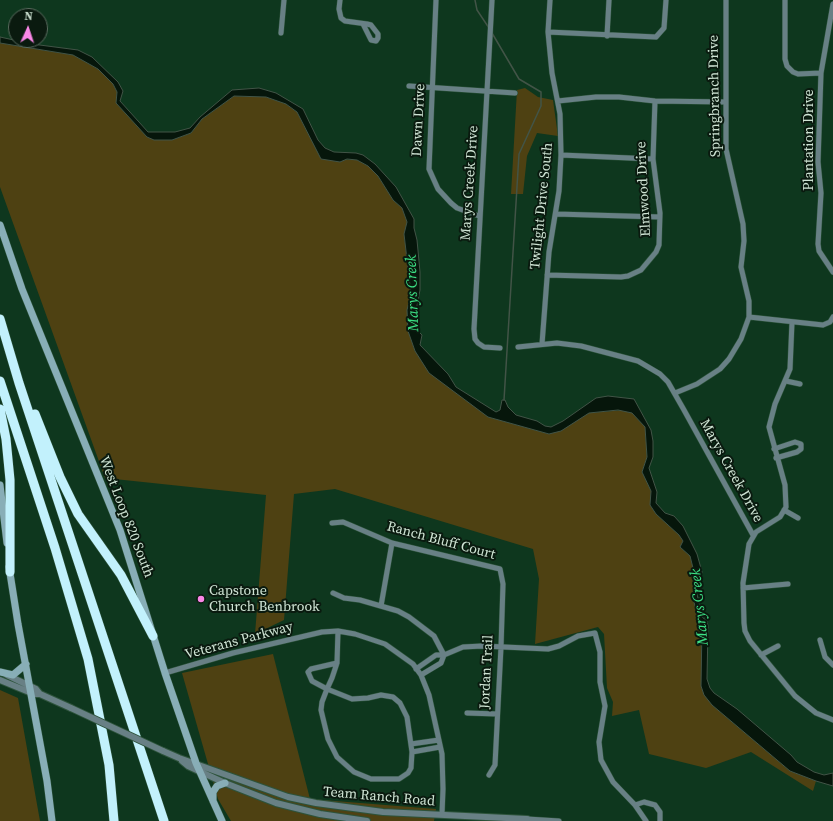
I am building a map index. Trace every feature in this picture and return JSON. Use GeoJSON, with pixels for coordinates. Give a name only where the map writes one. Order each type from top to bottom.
{"type":"FeatureCollection","features":[{"type":"Feature","properties":{"kind":"highway"},"geometry":{"type":"LineString","coordinates":[[0,319],[19,383],[164,821]]}},
{"type":"Feature","properties":{"kind":"highway"},"geometry":{"type":"LineString","coordinates":[[0,381],[88,659],[108,765],[114,821]]}},
{"type":"Feature","properties":{"kind":"highway"},"geometry":{"type":"LineString","coordinates":[[19,383],[28,394],[60,477],[78,514],[121,575],[153,636]]}},
{"type":"Feature","properties":{"kind":"highway"},"geometry":{"type":"LineString","coordinates":[[0,409],[6,439],[10,480],[10,572]]}},
{"type":"Feature","properties":{"kind":"main road","name":"West Loop 820 South"},"geometry":{"type":"LineString","coordinates":[[0,225],[22,289],[120,530],[165,673],[196,763],[214,807],[222,821]]}},
{"type":"Feature","properties":{"kind":"main road"},"geometry":{"type":"LineString","coordinates":[[0,485],[10,572],[45,767],[52,821]]}},
{"type":"Feature","properties":{"kind":"main road"},"geometry":{"type":"LineString","coordinates":[[0,672],[14,675],[26,664]]}},
{"type":"Feature","properties":{"kind":"main road"},"geometry":{"type":"LineString","coordinates":[[214,807],[213,792],[217,786],[225,783]]}},
{"type":"Feature","properties":{"kind":"street"},"geometry":{"type":"LineString","coordinates":[[281,33],[284,0]]}},
{"type":"Feature","properties":{"kind":"street"},"geometry":{"type":"LineString","coordinates":[[340,0],[339,9],[341,18],[363,24]]}},
{"type":"Feature","properties":{"kind":"street","name":"Dawn Drive"},"geometry":{"type":"LineString","coordinates":[[436,0],[433,88],[428,164],[432,178],[444,197],[457,208],[479,216]]}},
{"type":"Feature","properties":{"kind":"street","name":"Marys Creek Drive"},"geometry":{"type":"LineString","coordinates":[[492,0],[486,129],[479,216],[474,318],[475,339],[478,344],[484,347],[500,348]]}},
{"type":"Feature","properties":{"kind":"street","name":"Twilight Drive South"},"geometry":{"type":"LineString","coordinates":[[542,344],[547,275],[556,214],[562,155],[562,130],[552,73],[548,32],[550,0]]}},
{"type":"Feature","properties":{"kind":"street"},"geometry":{"type":"LineString","coordinates":[[608,36],[609,0]]}},
{"type":"Feature","properties":{"kind":"street"},"geometry":{"type":"LineString","coordinates":[[548,32],[608,36],[656,37],[664,28],[666,0]]}},
{"type":"Feature","properties":{"kind":"street","name":"Springbranch Drive"},"geometry":{"type":"LineString","coordinates":[[675,393],[698,384],[720,369],[729,359],[742,339],[749,317],[749,301],[741,266],[744,241],[743,224],[726,149],[726,0]]}},
{"type":"Feature","properties":{"kind":"street"},"geometry":{"type":"LineString","coordinates":[[785,0],[785,59],[787,66],[793,72],[798,74],[821,73]]}},
{"type":"Feature","properties":{"kind":"street","name":"Plantation Drive"},"geometry":{"type":"LineString","coordinates":[[833,4],[821,73],[818,162],[821,193],[818,244],[819,251],[833,272]]}},
{"type":"Feature","properties":{"kind":"street"},"geometry":{"type":"LineString","coordinates":[[409,86],[515,93]]}},
{"type":"Feature","properties":{"kind":"street"},"geometry":{"type":"LineString","coordinates":[[558,101],[596,97],[619,97],[654,101],[726,102]]}},
{"type":"Feature","properties":{"kind":"street","name":"Elmwood Drive"},"geometry":{"type":"LineString","coordinates":[[547,275],[621,277],[636,273],[651,260],[656,252],[660,217],[653,159],[654,101]]}},
{"type":"Feature","properties":{"kind":"street"},"geometry":{"type":"LineString","coordinates":[[562,155],[653,159]]}},
{"type":"Feature","properties":{"kind":"street"},"geometry":{"type":"LineString","coordinates":[[556,214],[660,217]]}},
{"type":"Feature","properties":{"kind":"street"},"geometry":{"type":"LineString","coordinates":[[749,317],[823,325],[832,320]]}},
{"type":"Feature","properties":{"kind":"street"},"geometry":{"type":"LineString","coordinates":[[753,535],[758,530],[780,517],[786,503],[785,485],[770,434],[770,420],[786,381],[792,360],[792,322]]}},
{"type":"Feature","properties":{"kind":"street","name":"Marys Creek Drive"},"geometry":{"type":"LineString","coordinates":[[518,347],[557,343],[581,346],[638,361],[660,374],[675,393],[753,535],[747,552],[743,588],[745,631],[760,655],[795,696],[816,713],[833,720]]}},
{"type":"Feature","properties":{"kind":"street"},"geometry":{"type":"LineString","coordinates":[[786,381],[800,384]]}},
{"type":"Feature","properties":{"kind":"street"},"geometry":{"type":"LineString","coordinates":[[774,449],[795,442],[801,444],[801,449],[797,452],[776,458]]}},
{"type":"Feature","properties":{"kind":"street"},"geometry":{"type":"LineString","coordinates":[[784,510],[798,518]]}},
{"type":"Feature","properties":{"kind":"street","name":"Ranch Bluff Court"},"geometry":{"type":"LineString","coordinates":[[332,523],[343,522],[392,543],[500,569]]}},
{"type":"Feature","properties":{"kind":"street"},"geometry":{"type":"LineString","coordinates":[[381,606],[392,543]]}},
{"type":"Feature","properties":{"kind":"street","name":"Jordan Trail"},"geometry":{"type":"LineString","coordinates":[[489,775],[494,765],[502,647],[504,584],[500,569]]}},
{"type":"Feature","properties":{"kind":"street"},"geometry":{"type":"LineString","coordinates":[[743,588],[788,584]]}},
{"type":"Feature","properties":{"kind":"street"},"geometry":{"type":"LineString","coordinates":[[333,593],[344,598],[360,600],[398,611],[421,625],[434,636],[444,655],[441,663],[421,675]]}},
{"type":"Feature","properties":{"kind":"street","name":"Veterans Parkway"},"geometry":{"type":"LineString","coordinates":[[165,673],[256,647],[322,632],[355,634],[384,644],[412,664],[421,675],[433,706],[440,747],[443,789],[441,818]]}},
{"type":"Feature","properties":{"kind":"street"},"geometry":{"type":"LineString","coordinates":[[337,663],[309,670],[312,681],[327,689],[352,699],[381,695],[393,697],[400,703],[407,717],[412,752],[411,768],[408,773],[400,779],[371,778],[351,770],[337,757],[325,731],[321,710],[327,689],[337,663],[338,632]]}},
{"type":"Feature","properties":{"kind":"street"},"geometry":{"type":"LineString","coordinates":[[416,669],[436,655],[444,655],[463,647],[552,648],[578,636],[595,633],[600,656],[600,682],[605,706],[599,742],[601,760],[613,782],[635,805],[646,821]]}},
{"type":"Feature","properties":{"kind":"street"},"geometry":{"type":"LineString","coordinates":[[820,640],[825,657],[833,665]]}},
{"type":"Feature","properties":{"kind":"street"},"geometry":{"type":"LineString","coordinates":[[760,655],[778,646]]}},
{"type":"Feature","properties":{"kind":"street","name":"Team Ranch Road"},"geometry":{"type":"LineString","coordinates":[[0,672],[30,689]]}},
{"type":"Feature","properties":{"kind":"street","name":"Team Ranch Road"},"geometry":{"type":"LineString","coordinates":[[0,680],[30,689],[36,689],[40,694],[179,758],[279,794],[316,803],[362,810],[441,818],[559,821]]}},
{"type":"Feature","properties":{"kind":"street"},"geometry":{"type":"LineString","coordinates":[[467,713],[497,714]]}},
{"type":"Feature","properties":{"kind":"street"},"geometry":{"type":"LineString","coordinates":[[411,744],[439,740]]}},
{"type":"Feature","properties":{"kind":"street"},"geometry":{"type":"LineString","coordinates":[[412,752],[440,747]]}},
{"type":"Feature","properties":{"kind":"street","name":"Team Ranch Road"},"geometry":{"type":"LineString","coordinates":[[179,758],[188,766],[225,783],[276,803],[320,814],[364,821]]}},
{"type":"Feature","properties":{"kind":"street"},"geometry":{"type":"LineString","coordinates":[[276,803],[279,794]]}},
{"type":"Feature","properties":{"kind":"street"},"geometry":{"type":"LineString","coordinates":[[635,805],[644,802],[655,806],[660,812],[660,821]]}},
{"type":"Feature","properties":{"kind":"street"},"geometry":{"type":"LineString","coordinates":[[362,810],[364,821]]}},
{"type":"Feature","properties":{"kind":"shaded area"},"geometry":{"type":"Polygon","coordinates":[[[0,43],[8,44],[8,48],[30,48],[73,55],[98,69],[113,84],[117,92],[116,103],[147,137],[172,140],[191,133],[202,119],[234,96],[266,97],[286,104],[297,112],[321,159],[357,160],[368,166],[378,176],[393,200],[402,208],[407,222],[404,234],[411,294],[407,311],[408,331],[415,351],[488,417],[549,434],[589,413],[625,410],[632,413],[645,427],[647,457],[642,472],[651,491],[650,505],[656,514],[679,535],[683,541],[680,547],[690,556],[694,572],[697,576],[693,597],[698,618],[702,626],[701,654],[712,705],[790,771],[816,781],[813,791],[751,752],[706,768],[649,754],[639,710],[612,716],[613,702],[607,688],[604,634],[598,627],[535,644],[539,579],[533,549],[335,489],[294,494],[284,620],[255,634],[266,495],[105,478],[0,187],[0,43]]]}},
{"type":"Feature","properties":{"kind":"shaded area"},"geometry":{"type":"Polygon","coordinates":[[[525,88],[538,97],[553,100],[558,136],[537,133],[527,156],[523,194],[511,194],[517,90],[525,88]]]}},
{"type":"Feature","properties":{"kind":"shaded area"},"geometry":{"type":"Polygon","coordinates":[[[273,654],[310,799],[436,809],[434,821],[231,821],[218,799],[182,673],[273,654]]]}},
{"type":"Feature","properties":{"kind":"shaded area"},"geometry":{"type":"Polygon","coordinates":[[[0,690],[18,698],[40,821],[0,821],[0,690]]]}},
{"type":"Feature","properties":{"kind":"water"},"geometry":{"type":"Polygon","coordinates":[[[0,37],[8,39],[8,44],[0,43],[0,37]]]}},
{"type":"Feature","properties":{"kind":"water","name":"Marys Creek"},"geometry":{"type":"Polygon","coordinates":[[[48,46],[78,50],[92,57],[118,82],[123,91],[120,101],[148,132],[175,132],[190,128],[200,117],[232,90],[259,88],[276,93],[303,109],[318,140],[325,148],[334,152],[356,153],[363,155],[375,164],[396,187],[414,219],[420,272],[420,290],[416,311],[418,331],[422,335],[420,345],[448,374],[456,387],[496,412],[500,410],[502,400],[505,400],[508,407],[516,415],[551,427],[563,421],[596,398],[608,396],[634,399],[651,430],[653,457],[649,468],[657,492],[656,503],[665,513],[674,516],[683,526],[697,554],[702,572],[697,594],[702,617],[707,621],[708,626],[707,679],[710,688],[714,693],[737,709],[791,755],[797,762],[814,772],[824,775],[833,773],[833,786],[790,771],[712,705],[704,695],[701,686],[702,626],[698,618],[692,594],[697,585],[697,576],[694,572],[690,556],[680,547],[683,541],[679,535],[656,514],[650,505],[651,491],[642,472],[647,457],[645,427],[632,413],[618,410],[589,413],[561,431],[549,434],[488,417],[429,373],[415,351],[408,331],[407,310],[411,294],[404,234],[407,222],[402,208],[393,200],[378,176],[368,166],[357,160],[347,159],[340,162],[321,159],[297,112],[286,104],[266,97],[234,96],[202,119],[191,133],[172,140],[154,140],[147,137],[116,103],[117,92],[113,84],[98,69],[73,55],[30,48],[48,48],[48,46]]]}},
{"type":"Feature","properties":{"kind":"waterway"},"geometry":{"type":"LineString","coordinates":[[475,0],[477,10],[489,28]]}},
{"type":"Feature","properties":{"kind":"waterway"},"geometry":{"type":"LineString","coordinates":[[492,33],[519,79],[541,92],[541,106],[519,154],[504,400]]}},
{"type":"Feature","properties":{"kind":"place","name":"Capstone Church Benbrook"},"geometry":{"type":"Point","coordinates":[201,599]}}]}
